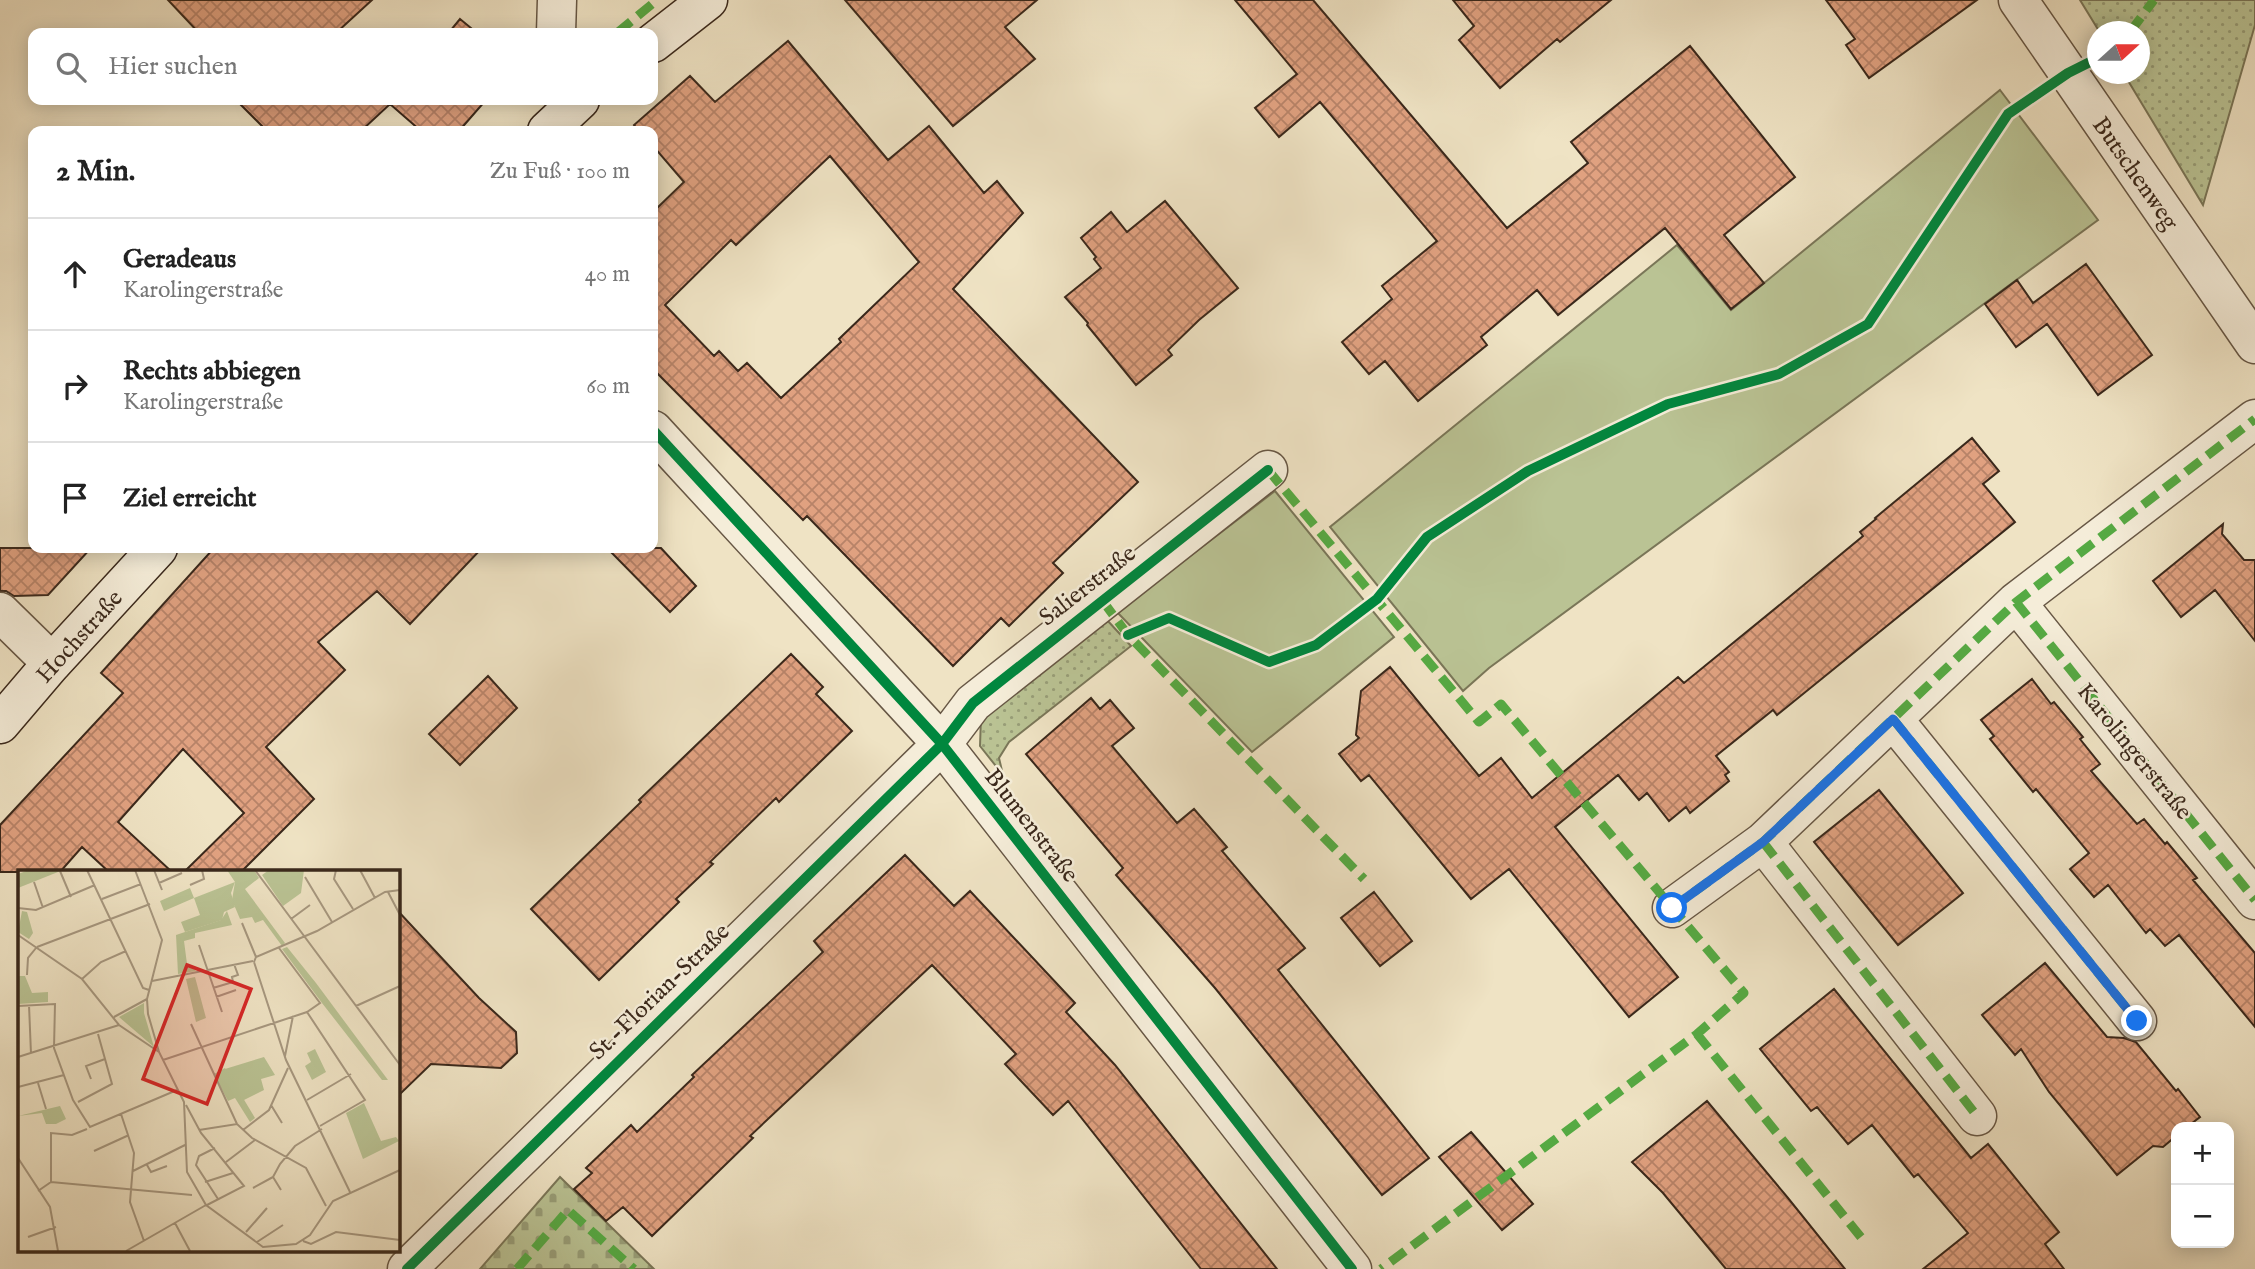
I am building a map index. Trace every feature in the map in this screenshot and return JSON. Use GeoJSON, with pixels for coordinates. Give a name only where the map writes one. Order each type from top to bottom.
{"type":"FeatureCollection","features":[{"type":"Feature","properties":{"kind":"street"},"geometry":{"type":"LineString","coordinates":[[556,28],[557,0]]}},
{"type":"Feature","properties":{"kind":"street","name":"Butschenweg"},"geometry":{"type":"LineString","coordinates":[[2018,0],[2255,344]]}},
{"type":"Feature","properties":{"kind":"street"},"geometry":{"type":"LineString","coordinates":[[1672,908],[1763,842],[2016,602],[2255,419]]}},
{"type":"Feature","properties":{"kind":"street","name":"Blumenstraße"},"geometry":{"type":"LineString","coordinates":[[658,435],[942,744],[1352,1269]]}},
{"type":"Feature","properties":{"kind":"street","name":"Salierstraße"},"geometry":{"type":"LineString","coordinates":[[942,744],[973,703],[1268,470]]}},
{"type":"Feature","properties":{"kind":"street","name":"Hochstraße"},"geometry":{"type":"LineString","coordinates":[[0,724],[153,553]]}},
{"type":"Feature","properties":{"kind":"street","name":"Karolingerstraße"},"geometry":{"type":"LineString","coordinates":[[2016,602],[2255,900]]}},
{"type":"Feature","properties":{"kind":"street"},"geometry":{"type":"LineString","coordinates":[[0,612],[52,663]]}},
{"type":"Feature","properties":{"kind":"street"},"geometry":{"type":"LineString","coordinates":[[1893,719],[2137,1021]]}},
{"type":"Feature","properties":{"kind":"street","name":"St.-Florian-Straße"},"geometry":{"type":"LineString","coordinates":[[407,1269],[942,744]]}},
{"type":"Feature","properties":{"kind":"street"},"geometry":{"type":"LineString","coordinates":[[1763,842],[1977,1116]]}},
{"type":"Feature","properties":{"kind":"green space"},"geometry":{"type":"Polygon","coordinates":[[[2080,0],[2255,0],[2255,25],[2203,205],[2130,84],[2150,84],[2150,21],[2093,21],[2080,0]]]}},
{"type":"Feature","properties":{"kind":"green space"},"geometry":{"type":"Polygon","coordinates":[[[2000,90],[2098,220],[1489,668],[1463,691],[1330,527],[1677,245],[1731,310],[2000,90]]]}},
{"type":"Feature","properties":{"kind":"green space"},"geometry":{"type":"Polygon","coordinates":[[[1275,491],[1394,637],[1252,752],[1117,612],[1275,491]]]}},
{"type":"Feature","properties":{"kind":"green space"},"geometry":{"type":"Polygon","coordinates":[[[1107,620],[1131,646],[1009,742],[999,758],[1003,775],[980,746],[981,717],[1107,620]]]}},
{"type":"Feature","properties":{"kind":"green space"},"geometry":{"type":"Polygon","coordinates":[[[560,1177],[654,1269],[480,1269],[560,1177]]]}},
{"type":"Feature","properties":{"kind":"building"},"geometry":{"type":"Polygon","coordinates":[[[168,0],[372,0],[341,28],[194,28],[168,0]]]}},
{"type":"Feature","properties":{"kind":"building"},"geometry":{"type":"Polygon","coordinates":[[[845,0],[1037,0],[1005,27],[1035,59],[953,126],[845,0]]]}},
{"type":"Feature","properties":{"kind":"building"},"geometry":{"type":"Polygon","coordinates":[[[1235,0],[1313,0],[1507,228],[1588,163],[1571,142],[1690,46],[1795,177],[1724,235],[1764,283],[1731,309],[1665,228],[1558,315],[1537,290],[1481,337],[1487,345],[1418,401],[1385,361],[1369,374],[1342,342],[1392,299],[1382,286],[1437,241],[1320,102],[1279,137],[1255,108],[1297,74],[1235,0]]]}},
{"type":"Feature","properties":{"kind":"building"},"geometry":{"type":"Polygon","coordinates":[[[1453,0],[1611,0],[1560,42],[1557,39],[1500,88],[1459,40],[1474,26],[1453,0]]]}},
{"type":"Feature","properties":{"kind":"building"},"geometry":{"type":"Polygon","coordinates":[[[1826,0],[1977,0],[1869,78],[1846,45],[1855,39],[1826,0]]]}},
{"type":"Feature","properties":{"kind":"building"},"geometry":{"type":"Polygon","coordinates":[[[460,19],[471,28],[453,28],[460,19]]]}},
{"type":"Feature","properties":{"kind":"building"},"geometry":{"type":"Polygon","coordinates":[[[788,41],[888,160],[929,126],[984,193],[997,181],[1023,213],[953,289],[1138,482],[1053,563],[1063,573],[1009,626],[1001,618],[953,666],[807,516],[803,520],[658,374],[658,207],[684,182],[658,152],[658,126],[634,125],[690,76],[715,102],[788,41]],[[830,156],[736,245],[731,240],[665,305],[714,356],[719,351],[738,371],[747,363],[781,398],[841,342],[839,339],[919,262],[830,156]]]}},
{"type":"Feature","properties":{"kind":"building"},"geometry":{"type":"Polygon","coordinates":[[[241,105],[389,105],[366,126],[262,126],[241,105]]]}},
{"type":"Feature","properties":{"kind":"building"},"geometry":{"type":"Polygon","coordinates":[[[391,105],[482,105],[463,126],[415,126],[391,105]]]}},
{"type":"Feature","properties":{"kind":"building"},"geometry":{"type":"Polygon","coordinates":[[[1165,201],[1238,288],[1199,320],[1168,350],[1172,355],[1136,385],[1065,297],[1101,268],[1081,238],[1111,212],[1127,232],[1165,201]]]}},
{"type":"Feature","properties":{"kind":"building"},"geometry":{"type":"Polygon","coordinates":[[[2086,264],[2152,355],[2098,395],[2047,324],[2016,347],[1985,304],[2017,280],[2033,303],[2086,264]]]}},
{"type":"Feature","properties":{"kind":"building"},"geometry":{"type":"Polygon","coordinates":[[[1972,438],[1999,471],[1983,484],[2015,522],[1777,715],[1773,710],[1716,756],[1729,772],[1725,775],[1729,781],[1690,813],[1686,807],[1669,821],[1647,793],[1639,800],[1618,775],[1555,827],[1678,977],[1629,1017],[1509,869],[1471,899],[1369,775],[1361,781],[1339,754],[1359,738],[1356,735],[1361,691],[1390,667],[1479,776],[1501,758],[1532,798],[1678,677],[1684,683],[1782,603],[1863,536],[1860,532],[1875,518],[1972,438]]]}},
{"type":"Feature","properties":{"kind":"building"},"geometry":{"type":"Polygon","coordinates":[[[2223,524],[2222,534],[2244,560],[2255,560],[2255,641],[2215,590],[2181,617],[2153,581],[2223,524]]]}},
{"type":"Feature","properties":{"kind":"building"},"geometry":{"type":"Polygon","coordinates":[[[0,548],[28,548],[28,553],[86,553],[48,595],[14,596],[0,591],[0,548]]]}},
{"type":"Feature","properties":{"kind":"building"},"geometry":{"type":"Polygon","coordinates":[[[658,548],[661,548],[696,586],[670,612],[612,553],[658,553],[658,548]]]}},
{"type":"Feature","properties":{"kind":"building"},"geometry":{"type":"Polygon","coordinates":[[[209,553],[477,553],[410,624],[377,591],[318,642],[345,670],[266,747],[314,799],[243,870],[186,870],[244,813],[183,749],[118,822],[170,870],[107,870],[82,847],[62,870],[0,872],[0,825],[123,693],[101,673],[209,553]]]}},
{"type":"Feature","properties":{"kind":"building"},"geometry":{"type":"Polygon","coordinates":[[[791,654],[823,687],[816,694],[852,731],[779,802],[776,798],[710,862],[713,864],[676,899],[679,902],[599,980],[531,909],[641,802],[639,800],[791,654]]]}},
{"type":"Feature","properties":{"kind":"building"},"geometry":{"type":"Polygon","coordinates":[[[488,676],[517,708],[460,765],[429,734],[488,676]]]}},
{"type":"Feature","properties":{"kind":"building"},"geometry":{"type":"Polygon","coordinates":[[[2032,679],[2051,704],[2054,702],[2083,737],[2080,739],[2100,764],[2091,771],[2137,824],[2144,819],[2165,844],[2167,842],[2197,878],[2193,880],[2255,953],[2255,1027],[2179,935],[2165,946],[2150,929],[2146,933],[2108,885],[2094,897],[2070,869],[2089,853],[2036,789],[2033,792],[1990,739],[1994,736],[1981,720],[2032,679]]]}},
{"type":"Feature","properties":{"kind":"building"},"geometry":{"type":"Polygon","coordinates":[[[1091,698],[1100,709],[1110,700],[1134,728],[1112,746],[1177,823],[1194,809],[1227,847],[1222,851],[1305,948],[1278,970],[1429,1158],[1382,1195],[1215,988],[1116,875],[1123,868],[1026,754],[1091,698]]]}},
{"type":"Feature","properties":{"kind":"building"},"geometry":{"type":"Polygon","coordinates":[[[1879,790],[1963,893],[1898,945],[1814,842],[1879,790]]]}},
{"type":"Feature","properties":{"kind":"building"},"geometry":{"type":"Polygon","coordinates":[[[905,855],[954,906],[970,891],[1075,1003],[1066,1012],[1115,1065],[1277,1269],[1201,1269],[1068,1101],[1053,1115],[1005,1064],[1016,1054],[932,965],[750,1136],[753,1138],[652,1236],[623,1207],[606,1221],[574,1189],[592,1173],[586,1168],[631,1125],[637,1132],[694,1077],[692,1075],[823,952],[814,941],[905,855]]]}},
{"type":"Feature","properties":{"kind":"building"},"geometry":{"type":"Polygon","coordinates":[[[1374,892],[1412,941],[1380,966],[1341,918],[1374,892]]]}},
{"type":"Feature","properties":{"kind":"building"},"geometry":{"type":"Polygon","coordinates":[[[399,912],[479,998],[516,1032],[517,1053],[501,1068],[431,1064],[399,1095],[399,912]]]}},
{"type":"Feature","properties":{"kind":"building"},"geometry":{"type":"Polygon","coordinates":[[[2045,963],[2107,1037],[2136,1042],[2200,1117],[2194,1122],[2171,1122],[2171,1140],[2163,1147],[2153,1146],[2117,1175],[2049,1092],[2021,1049],[2015,1055],[1982,1015],[2045,963]]]}},
{"type":"Feature","properties":{"kind":"building"},"geometry":{"type":"Polygon","coordinates":[[[1834,989],[1971,1158],[1988,1144],[2059,1232],[2045,1244],[2064,1269],[1923,1269],[1968,1233],[1918,1174],[1914,1177],[1872,1125],[1848,1144],[1817,1107],[1811,1111],[1760,1049],[1834,989]]]}},
{"type":"Feature","properties":{"kind":"building"},"geometry":{"type":"Polygon","coordinates":[[[1707,1101],[1845,1269],[1726,1269],[1663,1193],[1632,1162],[1707,1101]]]}},
{"type":"Feature","properties":{"kind":"building"},"geometry":{"type":"Polygon","coordinates":[[[1471,1132],[1533,1204],[1502,1230],[1439,1157],[1471,1132]]]}},
{"type":"Feature","properties":{"kind":"marked path"},"geometry":{"type":"LineString","coordinates":[[623,28],[657,0]]}},
{"type":"Feature","properties":{"kind":"marked path"},"geometry":{"type":"LineString","coordinates":[[2138,21],[2154,0]]}},
{"type":"Feature","properties":{"kind":"marked path"},"geometry":{"type":"LineString","coordinates":[[1672,908],[1763,842],[2016,602],[2255,419]]}},
{"type":"Feature","properties":{"kind":"marked path"},"geometry":{"type":"LineString","coordinates":[[1268,470],[1479,722],[1501,704],[1744,993],[1697,1034],[1381,1269]]}},
{"type":"Feature","properties":{"kind":"marked path"},"geometry":{"type":"LineString","coordinates":[[1102,600],[1128,635],[1364,879]]}},
{"type":"Feature","properties":{"kind":"marked path"},"geometry":{"type":"LineString","coordinates":[[2016,602],[2255,900]]}},
{"type":"Feature","properties":{"kind":"marked path"},"geometry":{"type":"LineString","coordinates":[[1893,719],[2137,1021]]}},
{"type":"Feature","properties":{"kind":"marked path"},"geometry":{"type":"LineString","coordinates":[[1763,842],[1977,1116]]}},
{"type":"Feature","properties":{"kind":"marked path"},"geometry":{"type":"LineString","coordinates":[[1697,1034],[1864,1241]]}},
{"type":"Feature","properties":{"kind":"marked path"},"geometry":{"type":"LineString","coordinates":[[517,1269],[568,1210],[634,1269]]}},
{"type":"Feature","properties":{"kind":"cycle path"},"geometry":{"type":"LineString","coordinates":[[1128,635],[1169,618],[1269,662],[1316,645],[1377,599],[1427,537],[1528,471],[1668,404],[1779,374],[1868,324],[2008,114],[2068,73],[2087,64]]}},
{"type":"Feature","properties":{"kind":"cycle path"},"geometry":{"type":"LineString","coordinates":[[658,435],[942,744],[1352,1269]]}},
{"type":"Feature","properties":{"kind":"cycle path"},"geometry":{"type":"LineString","coordinates":[[407,1269],[942,744],[973,703],[1268,470]]}},
{"type":"Feature","properties":{"kind":"route"},"geometry":{"type":"LineString","coordinates":[[1672,908],[1763,842],[1893,719],[2137,1021]]}}]}
